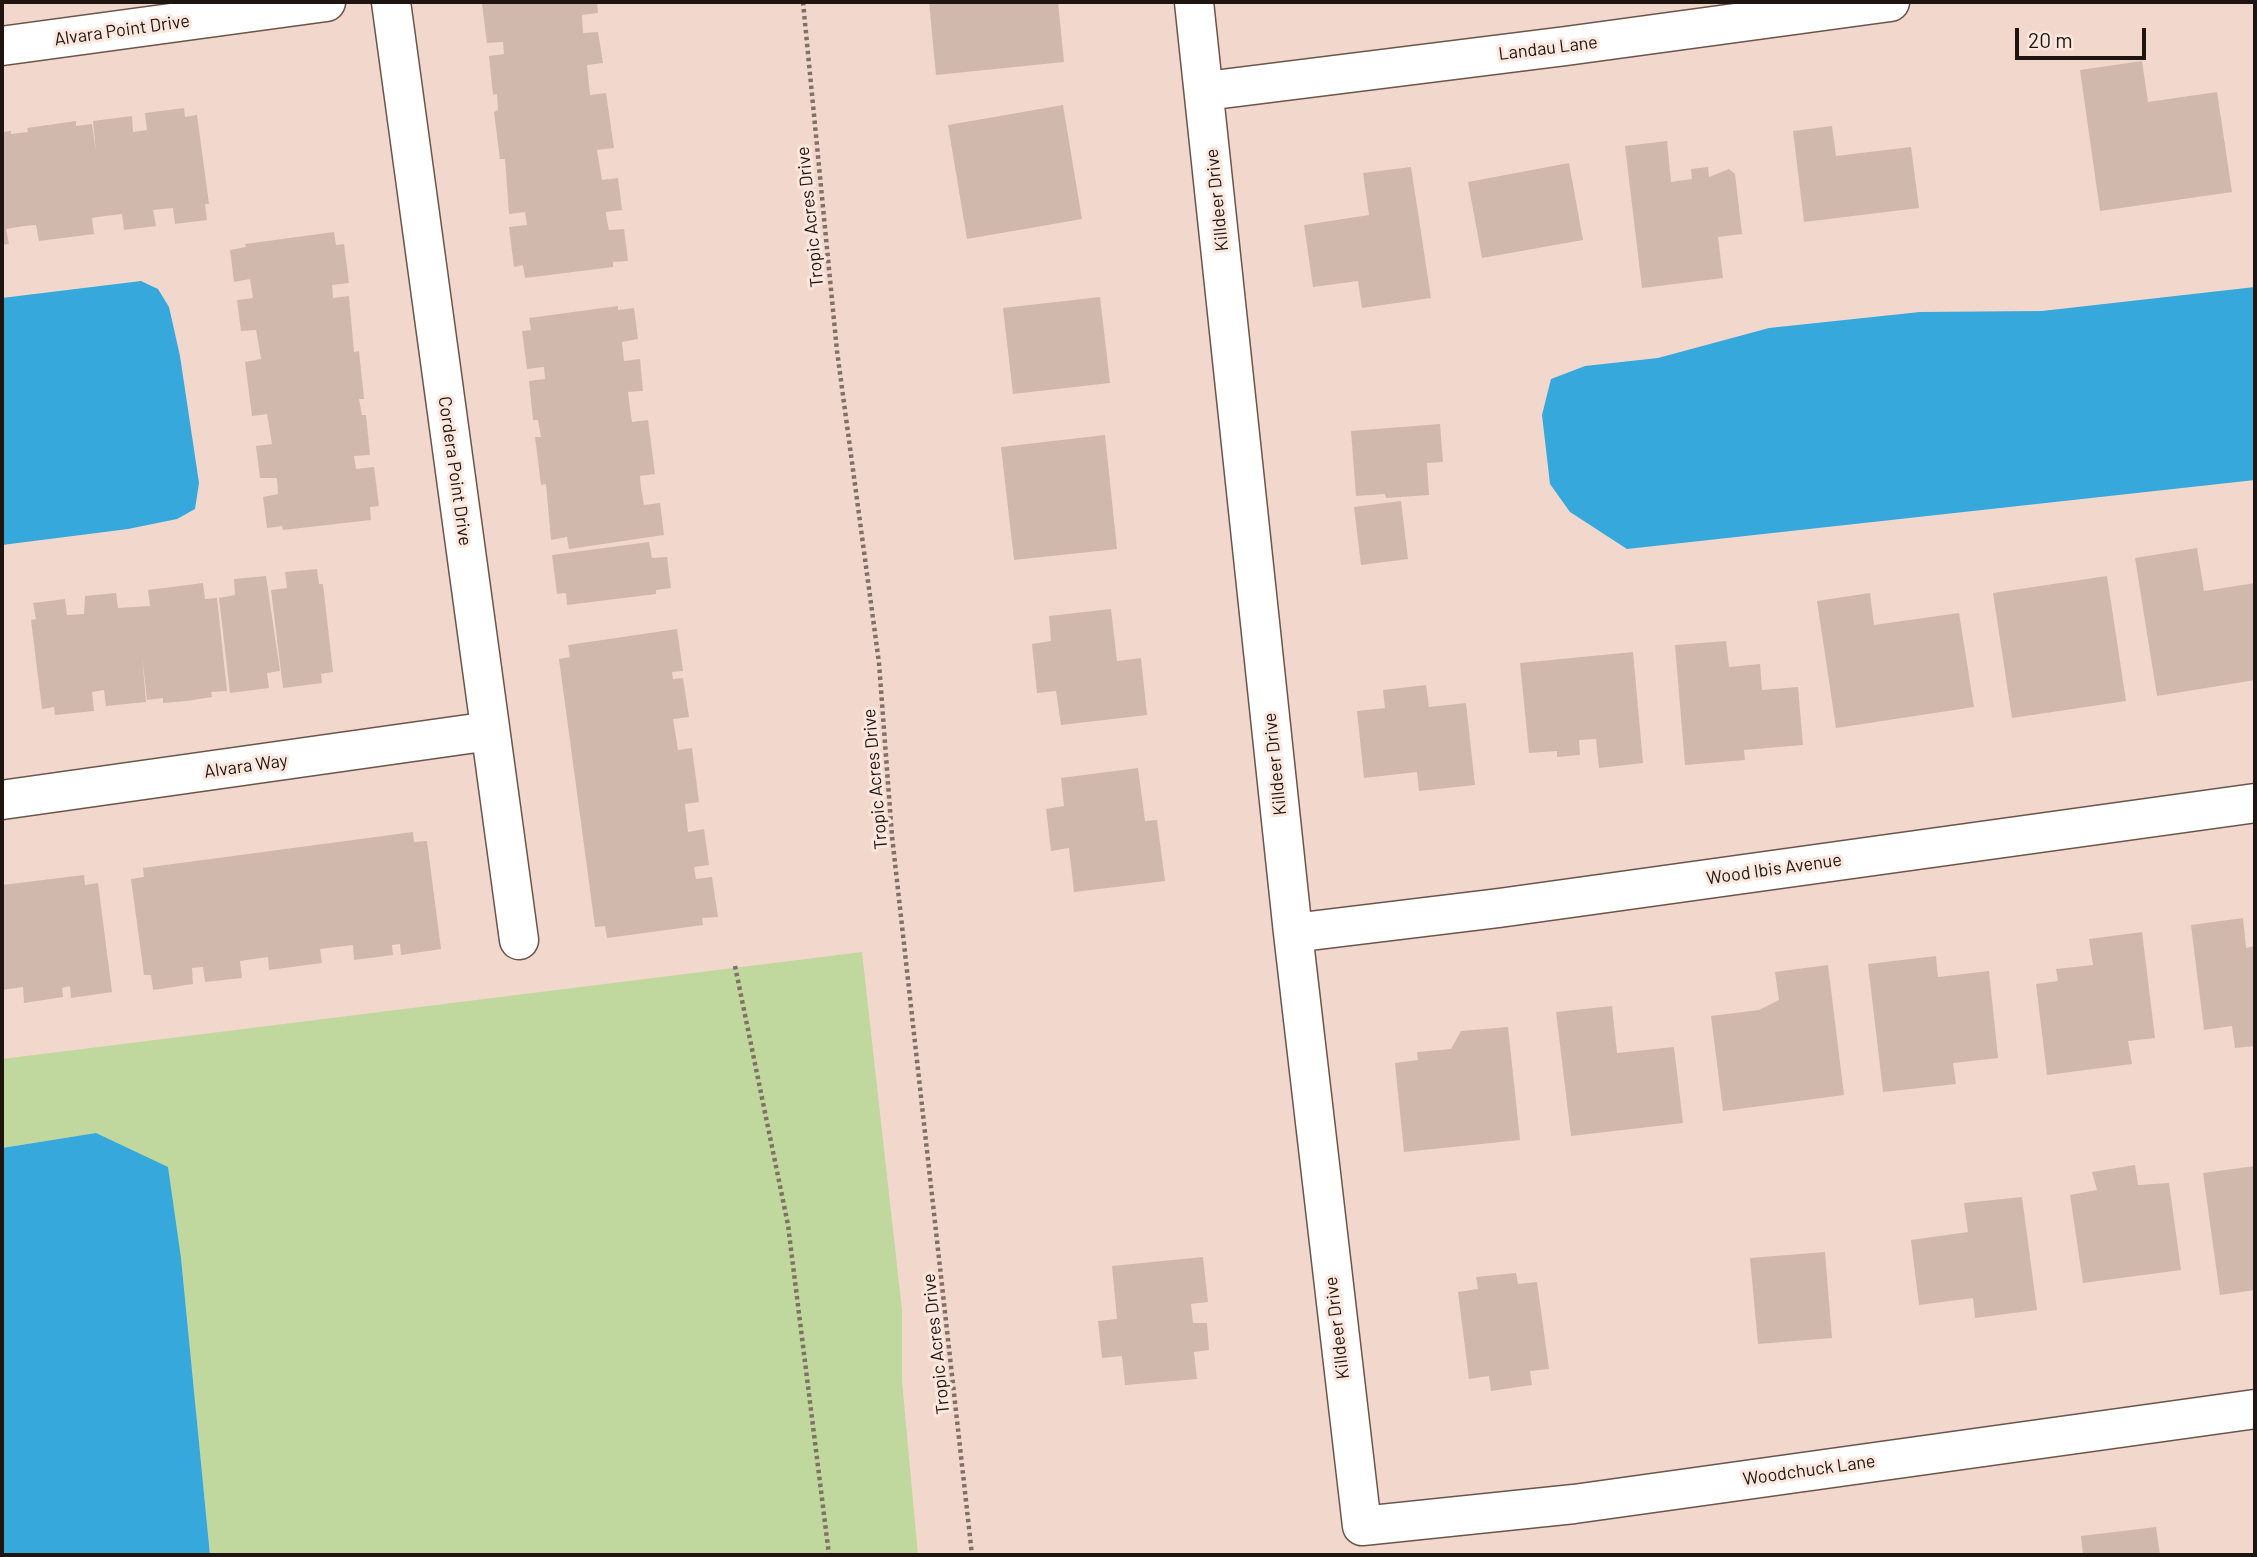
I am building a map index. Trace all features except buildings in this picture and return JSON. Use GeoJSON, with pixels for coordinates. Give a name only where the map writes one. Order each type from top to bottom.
{"type":"FeatureCollection","features":[{"type":"Feature","properties":{"kind":"street","name":"Alvara Point Drive"},"geometry":{"type":"LineString","coordinates":[[2,47],[326,2]]}},
{"type":"Feature","properties":{"kind":"street","name":"Cordera Point Drive"},"geometry":{"type":"LineString","coordinates":[[391,2],[519,940]]}},
{"type":"Feature","properties":{"kind":"street","name":"Killdeer Drive"},"geometry":{"type":"LineString","coordinates":[[1194,2],[1206,91],[1293,933],[1362,1526]]}},
{"type":"Feature","properties":{"kind":"street","name":"Landau Lane"},"geometry":{"type":"LineString","coordinates":[[1206,91],[1890,2]]}},
{"type":"Feature","properties":{"kind":"street","name":"Alvara Way"},"geometry":{"type":"LineString","coordinates":[[2,800],[490,731]]}},
{"type":"Feature","properties":{"kind":"street","name":"Wood Ibis Avenue"},"geometry":{"type":"LineString","coordinates":[[1293,933],[1499,908],[2255,803]]}},
{"type":"Feature","properties":{"kind":"street","name":"Woodchuck Lane"},"geometry":{"type":"LineString","coordinates":[[1362,1526],[1574,1504],[2255,1409]]}},
{"type":"Feature","properties":{"kind":"path","name":"Tropic Acres Drive"},"geometry":{"type":"LineString","coordinates":[[803,2],[837,351],[880,663],[892,836],[972,1555]]}},
{"type":"Feature","properties":{"kind":"path"},"geometry":{"type":"LineString","coordinates":[[735,966],[788,1225],[829,1555]]}},
{"type":"Feature","properties":{"kind":"green space"},"geometry":{"type":"Polygon","coordinates":[[[862,952],[902,1310],[902,1381],[918,1555],[210,1555],[181,1258],[96,1133],[2,1148],[2,1059],[862,952]]]}},
{"type":"Feature","properties":{"kind":"water"},"geometry":{"type":"Polygon","coordinates":[[[141,281],[158,289],[169,307],[180,356],[199,483],[195,509],[177,519],[128,529],[2,545],[2,298],[141,281]]]}},
{"type":"Feature","properties":{"kind":"water"},"geometry":{"type":"Polygon","coordinates":[[[2255,287],[2255,480],[1627,549],[1570,512],[1550,484],[1542,415],[1551,379],[1585,366],[1658,358],[1769,328],[1920,312],[2042,311],[2255,287]]]}},
{"type":"Feature","properties":{"kind":"water"},"geometry":{"type":"Polygon","coordinates":[[[96,1133],[168,1167],[181,1258],[210,1555],[2,1555],[2,1148],[96,1133]]]}}]}
